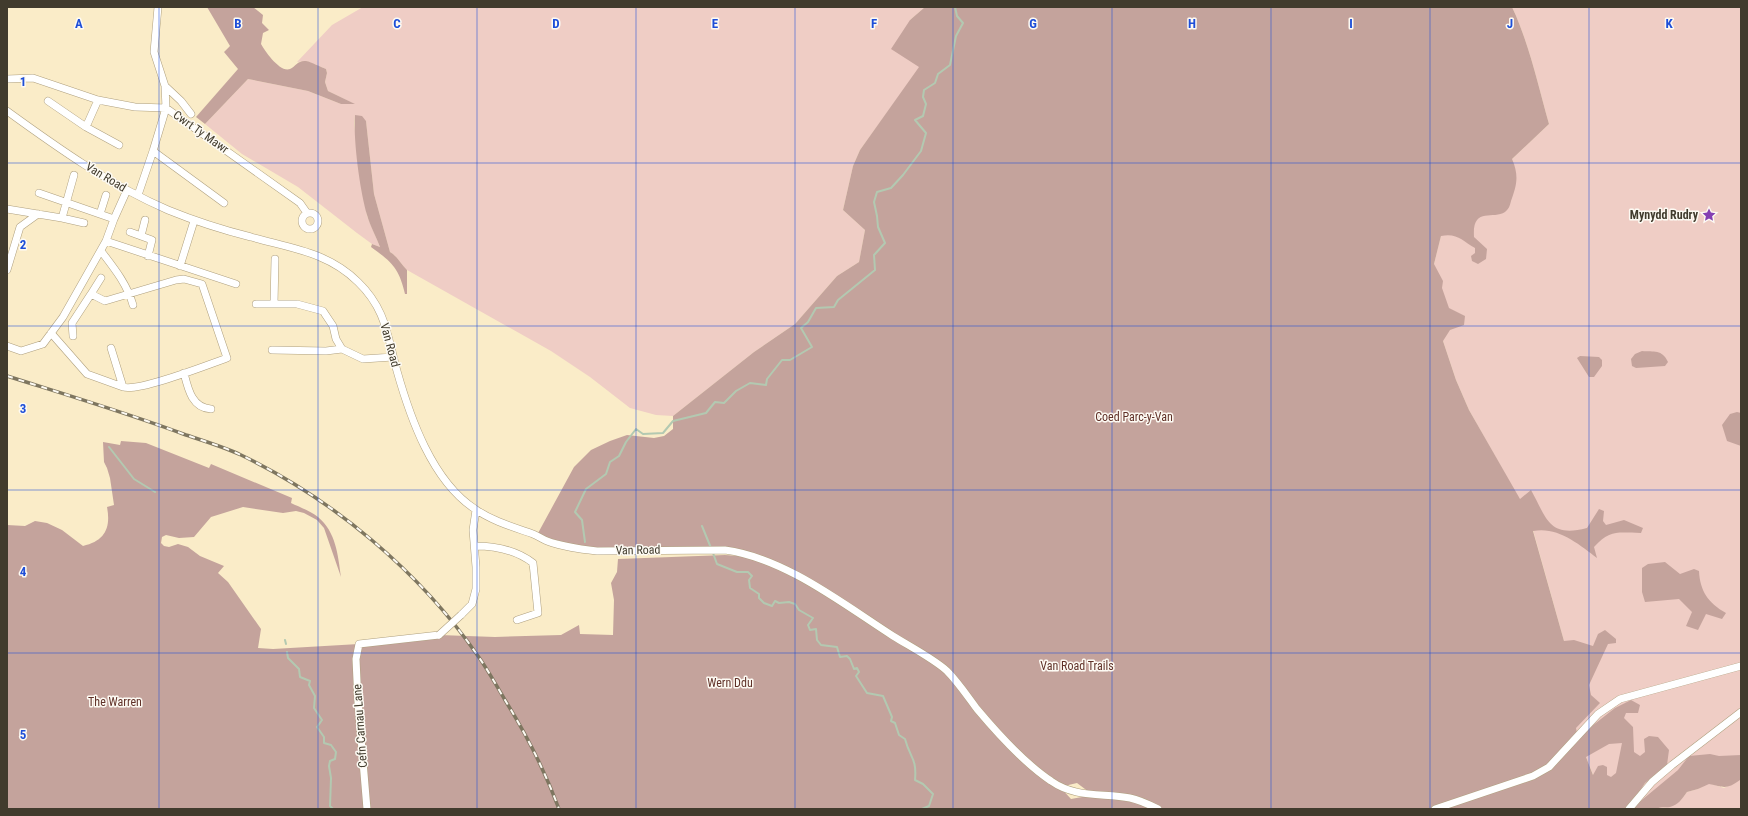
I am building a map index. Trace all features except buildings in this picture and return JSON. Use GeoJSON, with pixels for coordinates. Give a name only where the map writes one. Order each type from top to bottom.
{"type":"FeatureCollection","features":[{"type":"Feature","properties":{"kind":"street"},"geometry":{"type":"LineString","coordinates":[[138,195],[166,108],[165,86],[154,52],[158,7]]}},
{"type":"Feature","properties":{"kind":"street","name":"Cwrt Ty Mawr"},"geometry":{"type":"LineString","coordinates":[[7,79],[33,78],[98,100],[136,108],[166,108],[300,203],[307,213]]}},
{"type":"Feature","properties":{"kind":"street"},"geometry":{"type":"LineString","coordinates":[[165,86],[181,101],[191,114]]}},
{"type":"Feature","properties":{"kind":"street"},"geometry":{"type":"LineString","coordinates":[[86,127],[98,100]]}},
{"type":"Feature","properties":{"kind":"street"},"geometry":{"type":"LineString","coordinates":[[48,101],[86,127],[119,144]]}},
{"type":"Feature","properties":{"kind":"street","name":"Van Road"},"geometry":{"type":"LineString","coordinates":[[7,112],[69,154],[127,190],[194,220],[234,233],[313,253],[336,264],[357,281],[371,295],[386,325],[405,399],[433,461],[447,483],[462,500],[476,510],[504,524],[561,545],[597,551],[706,549],[739,552],[767,561],[784,569],[851,609],[947,671],[1003,738],[1051,781],[1060,787],[1079,793],[1128,797],[1139,800],[1158,809]]}},
{"type":"Feature","properties":{"kind":"street"},"geometry":{"type":"LineString","coordinates":[[153,152],[224,203]]}},
{"type":"Feature","properties":{"kind":"street"},"geometry":{"type":"LineString","coordinates":[[62,218],[74,175]]}},
{"type":"Feature","properties":{"kind":"street"},"geometry":{"type":"LineString","coordinates":[[7,346],[21,351],[43,344],[63,317],[101,251],[127,190]]}},
{"type":"Feature","properties":{"kind":"street"},"geometry":{"type":"LineString","coordinates":[[39,193],[114,219]]}},
{"type":"Feature","properties":{"kind":"street"},"geometry":{"type":"LineString","coordinates":[[100,214],[106,195]]}},
{"type":"Feature","properties":{"kind":"street"},"geometry":{"type":"LineString","coordinates":[[7,209],[84,223]]}},
{"type":"Feature","properties":{"kind":"street"},"geometry":{"type":"LineString","coordinates":[[7,270],[20,228],[38,214]]}},
{"type":"Feature","properties":{"kind":"street"},"geometry":{"type":"LineString","coordinates":[[141,236],[145,220]]}},
{"type":"Feature","properties":{"kind":"street"},"geometry":{"type":"LineString","coordinates":[[180,266],[194,220]]}},
{"type":"Feature","properties":{"kind":"street"},"geometry":{"type":"LineString","coordinates":[[130,232],[152,240],[148,256]]}},
{"type":"Feature","properties":{"kind":"street"},"geometry":{"type":"LineString","coordinates":[[106,241],[236,284]]}},
{"type":"Feature","properties":{"kind":"street"},"geometry":{"type":"LineString","coordinates":[[101,251],[118,272],[130,295],[133,305]]}},
{"type":"Feature","properties":{"kind":"street"},"geometry":{"type":"LineString","coordinates":[[274,304],[275,259]]}},
{"type":"Feature","properties":{"kind":"street"},"geometry":{"type":"LineString","coordinates":[[73,336],[72,323],[101,278]]}},
{"type":"Feature","properties":{"kind":"street"},"geometry":{"type":"LineString","coordinates":[[51,333],[87,374],[127,388],[146,385],[227,358],[202,284],[184,279],[176,280],[130,295],[105,301],[91,294]]}},
{"type":"Feature","properties":{"kind":"street"},"geometry":{"type":"LineString","coordinates":[[256,304],[297,304],[323,311],[333,326],[336,339],[342,349]]}},
{"type":"Feature","properties":{"kind":"street"},"geometry":{"type":"LineString","coordinates":[[111,348],[123,387]]}},
{"type":"Feature","properties":{"kind":"street"},"geometry":{"type":"LineString","coordinates":[[272,350],[326,351],[342,349],[363,359],[393,357]]}},
{"type":"Feature","properties":{"kind":"street"},"geometry":{"type":"LineString","coordinates":[[184,373],[192,398],[197,404],[211,409]]}},
{"type":"Feature","properties":{"kind":"street"},"geometry":{"type":"LineString","coordinates":[[476,510],[473,530],[475,546],[491,546],[514,552],[533,563],[538,612],[517,620]]}},
{"type":"Feature","properties":{"kind":"street","name":"Cefn Carnau Lane"},"geometry":{"type":"LineString","coordinates":[[368,809],[358,709],[356,659],[359,644],[439,635],[472,604],[476,589],[475,546]]}},
{"type":"Feature","properties":{"kind":"street"},"geometry":{"type":"LineString","coordinates":[[1435,809],[1533,776],[1549,767],[1598,714],[1620,699],[1741,666]]}},
{"type":"Feature","properties":{"kind":"street"},"geometry":{"type":"LineString","coordinates":[[1629,809],[1652,782],[1741,712]]}},
{"type":"Feature","properties":{"kind":"shaded area"},"geometry":{"type":"Polygon","coordinates":[[[363,7],[925,7],[910,20],[920,67],[860,150],[853,166],[843,210],[865,230],[859,262],[837,276],[795,324],[754,352],[673,416],[656,415],[630,408],[590,377],[551,351],[407,270],[390,252],[374,194],[366,121],[355,115],[354,124],[367,216],[380,247],[372,244],[298,187],[242,154],[205,124],[248,79],[308,91],[341,104],[354,104],[328,91],[325,82],[327,73],[326,69],[306,61],[297,62],[332,25],[363,7]]]}},
{"type":"Feature","properties":{"kind":"shaded area"},"geometry":{"type":"Polygon","coordinates":[[[1512,7],[1741,7],[1741,775],[1709,775],[1660,807],[1672,806],[1687,792],[1698,789],[1709,783],[1724,788],[1741,779],[1741,809],[1616,809],[1605,804],[1577,735],[1564,641],[1533,530],[1504,472],[1469,410],[1456,380],[1443,341],[1434,264],[1441,236],[1450,218],[1549,124],[1528,50],[1512,7]]]}},
{"type":"Feature","properties":{"kind":"green space"},"geometry":{"type":"Polygon","coordinates":[[[207,7],[253,7],[263,15],[262,23],[269,30],[263,33],[261,44],[277,65],[282,68],[290,69],[299,62],[306,61],[326,69],[327,73],[325,82],[328,91],[355,104],[341,104],[308,91],[248,79],[205,124],[196,117],[238,69],[224,52],[230,46],[207,7]]]}},
{"type":"Feature","properties":{"kind":"green space","name":"Coed Parc-y-Van"},"geometry":{"type":"Polygon","coordinates":[[[925,7],[1512,7],[1528,50],[1549,124],[1512,159],[1516,170],[1516,180],[1515,190],[1507,210],[1500,214],[1484,216],[1476,221],[1474,227],[1474,237],[1487,249],[1486,259],[1478,264],[1472,261],[1471,256],[1475,253],[1475,248],[1460,238],[1447,235],[1441,236],[1434,264],[1443,281],[1442,288],[1449,308],[1465,316],[1464,325],[1450,330],[1443,341],[1456,380],[1469,410],[1520,499],[1531,490],[1541,510],[1551,524],[1564,530],[1587,528],[1599,509],[1604,511],[1603,521],[1606,525],[1624,520],[1643,528],[1641,533],[1615,533],[1605,537],[1594,547],[1597,558],[1567,537],[1551,531],[1533,531],[1564,641],[1574,640],[1593,646],[1598,634],[1605,630],[1616,639],[1616,643],[1608,644],[1589,685],[1591,695],[1600,703],[1576,728],[1578,737],[1615,708],[1631,700],[1640,705],[1638,713],[1626,713],[1624,718],[1633,727],[1634,752],[1640,756],[1645,752],[1644,739],[1649,736],[1658,737],[1669,750],[1667,765],[1645,783],[1628,809],[7,809],[7,525],[25,526],[35,521],[47,523],[62,530],[83,546],[97,541],[105,532],[107,527],[107,507],[114,505],[110,478],[104,462],[103,442],[120,445],[121,441],[146,443],[209,468],[211,464],[292,498],[291,503],[312,513],[324,523],[335,544],[341,577],[324,528],[317,520],[304,513],[296,511],[283,513],[243,507],[211,517],[194,537],[179,538],[166,535],[162,537],[161,543],[164,546],[169,547],[178,544],[188,547],[200,556],[224,566],[218,573],[228,582],[261,629],[258,648],[273,649],[359,644],[439,635],[495,637],[561,635],[579,625],[580,634],[613,635],[614,600],[611,583],[617,572],[618,559],[725,555],[739,556],[739,552],[581,549],[537,535],[574,467],[591,450],[627,435],[654,438],[664,436],[673,429],[673,416],[754,352],[795,324],[837,276],[859,262],[865,230],[843,210],[853,166],[860,150],[919,67],[891,49],[910,20],[925,7]],[[1622,743],[1609,744],[1586,757],[1593,775],[1598,766],[1603,765],[1607,767],[1607,775],[1611,777],[1616,773],[1622,743]],[[1077,783],[1060,787],[1071,799],[1093,795],[1077,783]]]}},
{"type":"Feature","properties":{"kind":"green space"},"geometry":{"type":"Polygon","coordinates":[[[355,115],[362,116],[366,121],[374,194],[390,252],[407,270],[407,294],[405,294],[403,285],[394,266],[371,247],[372,244],[380,247],[368,219],[364,205],[356,151],[355,115]]]}},
{"type":"Feature","properties":{"kind":"green space"},"geometry":{"type":"Polygon","coordinates":[[[1642,351],[1654,351],[1660,353],[1668,362],[1665,366],[1636,368],[1632,366],[1631,359],[1635,354],[1642,351]]]}},
{"type":"Feature","properties":{"kind":"green space"},"geometry":{"type":"Polygon","coordinates":[[[1580,356],[1599,357],[1602,360],[1602,366],[1594,377],[1589,377],[1577,358],[1580,356]]]}},
{"type":"Feature","properties":{"kind":"green space"},"geometry":{"type":"Polygon","coordinates":[[[1737,412],[1741,413],[1741,446],[1727,441],[1722,425],[1730,414],[1737,412]]]}},
{"type":"Feature","properties":{"kind":"green space"},"geometry":{"type":"Polygon","coordinates":[[[1665,562],[1680,574],[1694,569],[1699,571],[1701,585],[1706,596],[1714,605],[1726,613],[1722,619],[1706,614],[1698,630],[1686,626],[1692,612],[1679,599],[1645,602],[1642,592],[1642,568],[1648,564],[1665,562]]]}},
{"type":"Feature","properties":{"kind":"green space"},"geometry":{"type":"Polygon","coordinates":[[[1710,754],[1719,756],[1741,755],[1740,780],[1725,787],[1709,784],[1687,792],[1678,803],[1670,807],[1662,807],[1657,809],[1631,809],[1678,770],[1689,756],[1710,754]]]}},
{"type":"Feature","properties":{"kind":"waterway"},"geometry":{"type":"LineString","coordinates":[[585,542],[582,520],[575,512],[586,489],[606,474],[610,462],[619,456],[626,442],[636,429],[643,434],[663,433],[673,421],[706,413],[715,402],[724,403],[736,391],[750,383],[766,385],[767,379],[782,360],[790,360],[812,347],[801,328],[808,322],[816,308],[834,307],[838,300],[875,270],[874,255],[885,243],[878,227],[874,202],[877,192],[891,188],[921,151],[926,133],[915,120],[923,116],[926,104],[923,97],[924,90],[935,83],[938,74],[950,65],[956,36],[963,23],[957,16],[955,7]]}},
{"type":"Feature","properties":{"kind":"waterway"},"geometry":{"type":"LineString","coordinates":[[109,447],[134,479],[155,492]]}},
{"type":"Feature","properties":{"kind":"waterway"},"geometry":{"type":"LineString","coordinates":[[702,526],[711,548]]}},
{"type":"Feature","properties":{"kind":"waterway"},"geometry":{"type":"LineString","coordinates":[[713,553],[717,564],[737,572],[748,572],[752,576],[749,580],[750,588],[759,594],[759,598],[764,603],[772,606],[775,601],[779,603],[789,602],[795,604],[799,610],[813,618],[808,625],[810,630],[816,629],[817,640],[821,645],[837,647],[840,657],[847,656],[850,659],[854,669],[857,668],[859,672],[856,676],[867,693],[883,696],[892,717],[891,721],[895,723],[899,735],[905,739],[913,758],[915,780],[923,784],[933,794],[929,806],[922,809]]}},
{"type":"Feature","properties":{"kind":"waterway"},"geometry":{"type":"LineString","coordinates":[[285,640],[286,644]]}},
{"type":"Feature","properties":{"kind":"waterway"},"geometry":{"type":"LineString","coordinates":[[287,652],[288,658],[299,669],[300,677],[310,681],[309,685],[315,696],[314,708],[322,720],[317,727],[324,737],[324,743],[331,745],[336,752],[335,759],[330,761],[329,766],[331,778],[330,806],[333,809]]}},
{"type":"Feature","properties":{"kind":"railway"},"geometry":{"type":"LineString","coordinates":[[7,376],[164,427],[241,455],[309,493],[372,540],[402,567],[429,595],[455,625],[478,656],[528,739],[548,781],[559,809]]}},
{"type":"Feature","properties":{"kind":"place","name":"Mynydd Rudry"},"geometry":{"type":"Point","coordinates":[1709,215]}},
{"type":"Feature","properties":{"kind":"park label","name":"Van Road Trails"},"geometry":{"type":"Point","coordinates":[1077,666]}},
{"type":"Feature","properties":{"kind":"park label","name":"Wern Ddu"},"geometry":{"type":"Point","coordinates":[730,683]}},
{"type":"Feature","properties":{"kind":"park label","name":"The Warren"},"geometry":{"type":"Point","coordinates":[115,702]}}]}
